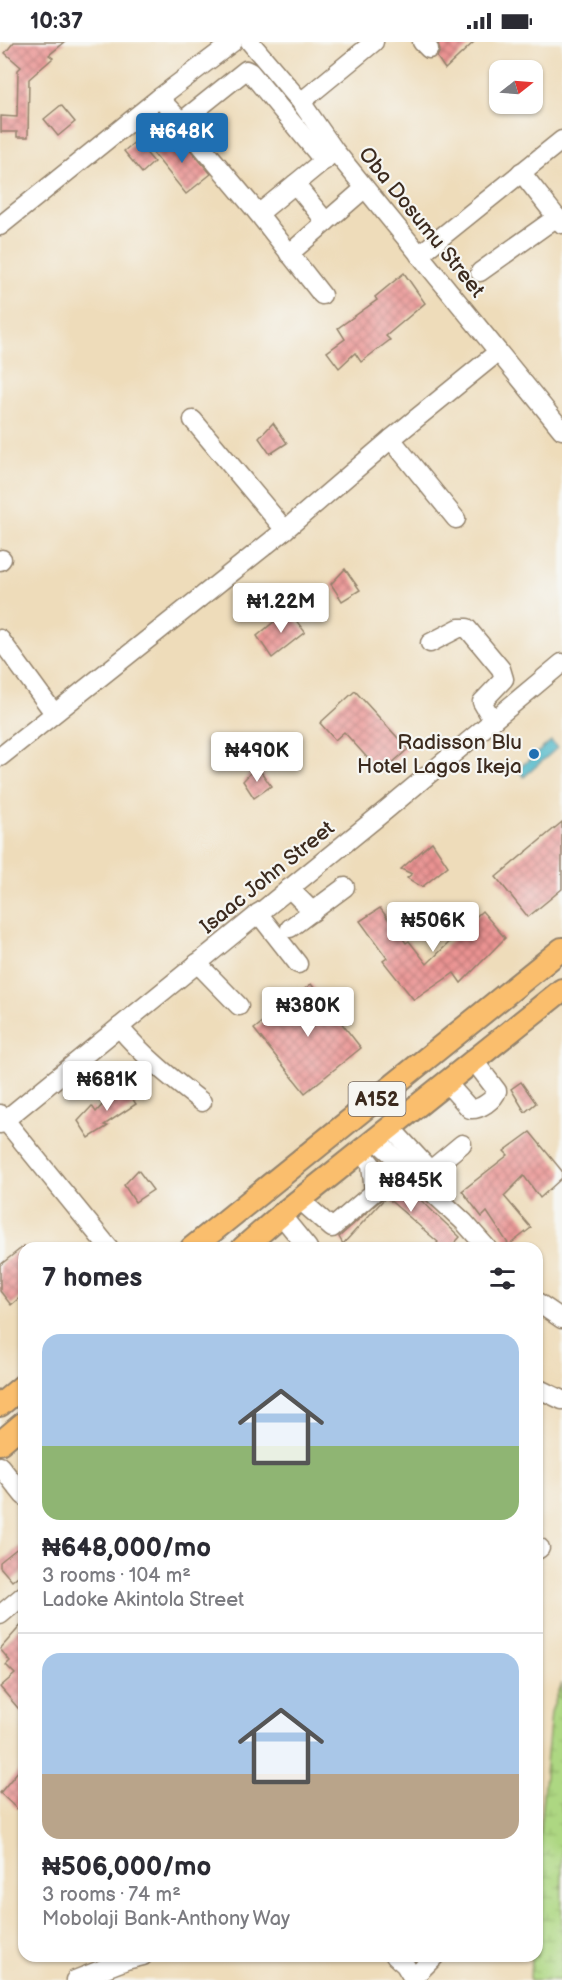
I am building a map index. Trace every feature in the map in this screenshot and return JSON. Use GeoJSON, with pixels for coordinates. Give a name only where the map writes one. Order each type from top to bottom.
{"type":"FeatureCollection","features":[{"type":"Feature","properties":{"kind":"main road","name":"A152"},"geometry":{"type":"LineString","coordinates":[[199,1242],[562,949]]}},
{"type":"Feature","properties":{"kind":"main road","name":"A152"},"geometry":{"type":"LineString","coordinates":[[250,1242],[562,990]]}},
{"type":"Feature","properties":{"kind":"main road"},"geometry":{"type":"LineString","coordinates":[[0,1405],[18,1390]]}},
{"type":"Feature","properties":{"kind":"main road"},"geometry":{"type":"LineString","coordinates":[[0,1443],[18,1428]]}},
{"type":"Feature","properties":{"kind":"street"},"geometry":{"type":"LineString","coordinates":[[0,226],[159,98],[233,42]]}},
{"type":"Feature","properties":{"kind":"street","name":"Oba Dosumu Street"},"geometry":{"type":"LineString","coordinates":[[250,42],[301,102],[335,151],[562,430]]}},
{"type":"Feature","properties":{"kind":"street"},"geometry":{"type":"LineString","coordinates":[[301,102],[374,42]]}},
{"type":"Feature","properties":{"kind":"street"},"geometry":{"type":"LineString","coordinates":[[181,122],[246,70],[326,158],[262,211],[257,212]]}},
{"type":"Feature","properties":{"kind":"street"},"geometry":{"type":"LineString","coordinates":[[159,98],[257,212],[322,295]]}},
{"type":"Feature","properties":{"kind":"street"},"geometry":{"type":"LineString","coordinates":[[420,255],[562,140]]}},
{"type":"Feature","properties":{"kind":"street"},"geometry":{"type":"LineString","coordinates":[[480,272],[559,220],[521,172]]}},
{"type":"Feature","properties":{"kind":"street"},"geometry":{"type":"LineString","coordinates":[[295,184],[326,222]]}},
{"type":"Feature","properties":{"kind":"street"},"geometry":{"type":"LineString","coordinates":[[290,254],[365,188]]}},
{"type":"Feature","properties":{"kind":"street"},"geometry":{"type":"LineString","coordinates":[[0,757],[285,531],[391,439],[498,352]]}},
{"type":"Feature","properties":{"kind":"street"},"geometry":{"type":"LineString","coordinates":[[193,420],[285,531]]}},
{"type":"Feature","properties":{"kind":"street"},"geometry":{"type":"LineString","coordinates":[[391,439],[456,519]]}},
{"type":"Feature","properties":{"kind":"street"},"geometry":{"type":"LineString","coordinates":[[430,643],[459,628],[466,628],[501,669],[504,679],[482,702],[493,721]]}},
{"type":"Feature","properties":{"kind":"street"},"geometry":{"type":"LineString","coordinates":[[0,639],[54,714]]}},
{"type":"Feature","properties":{"kind":"street","name":"Isaac John Street"},"geometry":{"type":"LineString","coordinates":[[2,1119],[119,1027],[562,663]]}},
{"type":"Feature","properties":{"kind":"street"},"geometry":{"type":"LineString","coordinates":[[290,928],[345,887]]}},
{"type":"Feature","properties":{"kind":"street"},"geometry":{"type":"LineString","coordinates":[[289,888],[313,912]]}},
{"type":"Feature","properties":{"kind":"street"},"geometry":{"type":"LineString","coordinates":[[258,913],[298,963]]}},
{"type":"Feature","properties":{"kind":"street"},"geometry":{"type":"LineString","coordinates":[[197,963],[239,1006]]}},
{"type":"Feature","properties":{"kind":"street"},"geometry":{"type":"LineString","coordinates":[[119,1027],[136,1047],[166,1075],[202,1102]]}},
{"type":"Feature","properties":{"kind":"street"},"geometry":{"type":"LineString","coordinates":[[447,1083],[470,1109],[479,1109],[496,1095],[497,1090],[474,1061]]}},
{"type":"Feature","properties":{"kind":"street"},"geometry":{"type":"LineString","coordinates":[[2,1119],[104,1242]]}},
{"type":"Feature","properties":{"kind":"street"},"geometry":{"type":"LineString","coordinates":[[376,1140],[428,1168],[433,1168],[462,1144]]}},
{"type":"Feature","properties":{"kind":"street"},"geometry":{"type":"LineString","coordinates":[[300,1200],[332,1228],[374,1192],[371,1164],[376,1140]]}},
{"type":"Feature","properties":{"kind":"street"},"geometry":{"type":"LineString","coordinates":[[376,1140],[464,1222],[482,1242]]}},
{"type":"Feature","properties":{"kind":"street"},"geometry":{"type":"LineString","coordinates":[[281,1215],[304,1242]]}},
{"type":"Feature","properties":{"kind":"street"},"geometry":{"type":"LineString","coordinates":[[543,1306],[562,1319]]}},
{"type":"Feature","properties":{"kind":"street"},"geometry":{"type":"LineString","coordinates":[[543,1391],[562,1400]]}},
{"type":"Feature","properties":{"kind":"street"},"geometry":{"type":"LineString","coordinates":[[0,1466],[18,1488]]}},
{"type":"Feature","properties":{"kind":"street"},"geometry":{"type":"LineString","coordinates":[[0,1615],[18,1600]]}},
{"type":"Feature","properties":{"kind":"street"},"geometry":{"type":"LineString","coordinates":[[76,1980],[121,1962]]}},
{"type":"Feature","properties":{"kind":"street"},"geometry":{"type":"LineString","coordinates":[[402,1962],[414,1979],[430,1962]]}},
{"type":"Feature","properties":{"kind":"green space"},"geometry":{"type":"Polygon","coordinates":[[[562,1683],[562,1980],[530,1980],[531,1962],[543,1962],[543,1795],[551,1712],[562,1683]]]}},
{"type":"Feature","properties":{"kind":"water"},"geometry":{"type":"Polygon","coordinates":[[[551,741],[557,748],[524,777],[518,769],[551,741]]]}},
{"type":"Feature","properties":{"kind":"building"},"geometry":{"type":"Polygon","coordinates":[[[14,42],[65,42],[49,55],[53,58],[29,79],[28,137],[17,137],[17,132],[1,132],[1,116],[17,117],[18,70],[21,67],[5,53],[14,42]]]}},
{"type":"Feature","properties":{"kind":"building"},"geometry":{"type":"Polygon","coordinates":[[[440,42],[474,42],[445,69],[437,57],[440,42]]]}},
{"type":"Feature","properties":{"kind":"building"},"geometry":{"type":"Polygon","coordinates":[[[61,105],[75,122],[58,136],[44,119],[61,105]]]}},
{"type":"Feature","properties":{"kind":"building"},"geometry":{"type":"Polygon","coordinates":[[[177,134],[211,174],[186,194],[153,153],[177,134]]]}},
{"type":"Feature","properties":{"kind":"building"},"geometry":{"type":"Polygon","coordinates":[[[136,141],[154,162],[142,173],[124,151],[136,141]]]}},
{"type":"Feature","properties":{"kind":"building"},"geometry":{"type":"Polygon","coordinates":[[[404,273],[425,303],[386,336],[390,340],[361,362],[355,353],[339,368],[327,352],[345,339],[338,328],[377,300],[375,297],[404,273]]]}},
{"type":"Feature","properties":{"kind":"building"},"geometry":{"type":"Polygon","coordinates":[[[273,423],[287,443],[270,454],[259,438],[273,423]]]}},
{"type":"Feature","properties":{"kind":"building"},"geometry":{"type":"Polygon","coordinates":[[[345,569],[360,590],[342,601],[331,584],[345,569]]]}},
{"type":"Feature","properties":{"kind":"building"},"geometry":{"type":"Polygon","coordinates":[[[288,610],[305,632],[272,658],[257,636],[288,610]]]}},
{"type":"Feature","properties":{"kind":"building"},"geometry":{"type":"Polygon","coordinates":[[[355,691],[408,749],[381,773],[344,732],[335,740],[320,723],[355,691]]]}},
{"type":"Feature","properties":{"kind":"building"},"geometry":{"type":"Polygon","coordinates":[[[257,766],[271,786],[254,798],[243,781],[257,766]]]}},
{"type":"Feature","properties":{"kind":"building"},"geometry":{"type":"Polygon","coordinates":[[[562,822],[562,889],[528,917],[496,877],[562,822]]]}},
{"type":"Feature","properties":{"kind":"building"},"geometry":{"type":"Polygon","coordinates":[[[432,842],[448,866],[422,887],[407,878],[412,874],[401,869],[432,842]]]}},
{"type":"Feature","properties":{"kind":"building"},"geometry":{"type":"Polygon","coordinates":[[[380,908],[406,943],[409,941],[427,964],[482,911],[505,938],[461,983],[454,973],[414,1000],[383,961],[387,958],[360,921],[380,908]]]}},
{"type":"Feature","properties":{"kind":"building"},"geometry":{"type":"Polygon","coordinates":[[[311,984],[361,1048],[305,1093],[254,1029],[311,984]]]}},
{"type":"Feature","properties":{"kind":"building"},"geometry":{"type":"Polygon","coordinates":[[[521,1082],[536,1103],[525,1112],[511,1089],[521,1082]]]}},
{"type":"Feature","properties":{"kind":"building"},"geometry":{"type":"Polygon","coordinates":[[[122,1083],[136,1104],[89,1138],[78,1121],[92,1106],[96,1112],[122,1083]]]}},
{"type":"Feature","properties":{"kind":"building"},"geometry":{"type":"Polygon","coordinates":[[[530,1132],[562,1171],[562,1178],[540,1198],[524,1176],[504,1196],[531,1228],[513,1242],[507,1242],[487,1212],[482,1217],[462,1191],[508,1155],[504,1151],[530,1132]]]}},
{"type":"Feature","properties":{"kind":"building"},"geometry":{"type":"Polygon","coordinates":[[[138,1170],[153,1190],[135,1202],[124,1185],[138,1170]]]}},
{"type":"Feature","properties":{"kind":"building"},"geometry":{"type":"Polygon","coordinates":[[[389,1170],[460,1237],[455,1242],[438,1242],[386,1197],[345,1242],[342,1242],[339,1237],[384,1197],[383,1175],[389,1170]]]}},
{"type":"Feature","properties":{"kind":"building"},"geometry":{"type":"Polygon","coordinates":[[[18,1251],[18,1299],[11,1305],[0,1291],[0,1265],[18,1251]]]}},
{"type":"Feature","properties":{"kind":"building"},"geometry":{"type":"Polygon","coordinates":[[[18,1548],[18,1576],[12,1581],[0,1567],[0,1562],[18,1548]]]}},
{"type":"Feature","properties":{"kind":"building"},"geometry":{"type":"Polygon","coordinates":[[[18,1629],[18,1708],[0,1687],[15,1674],[6,1665],[10,1661],[0,1649],[18,1629]]]}},
{"type":"Feature","properties":{"kind":"building"},"geometry":{"type":"Polygon","coordinates":[[[18,1771],[17,1809],[0,1793],[18,1771]]]}},
{"type":"Feature","properties":{"kind":"place","name":"Radisson Blu Hotel Lagos Ikeja"},"geometry":{"type":"Point","coordinates":[534,754]}}]}
